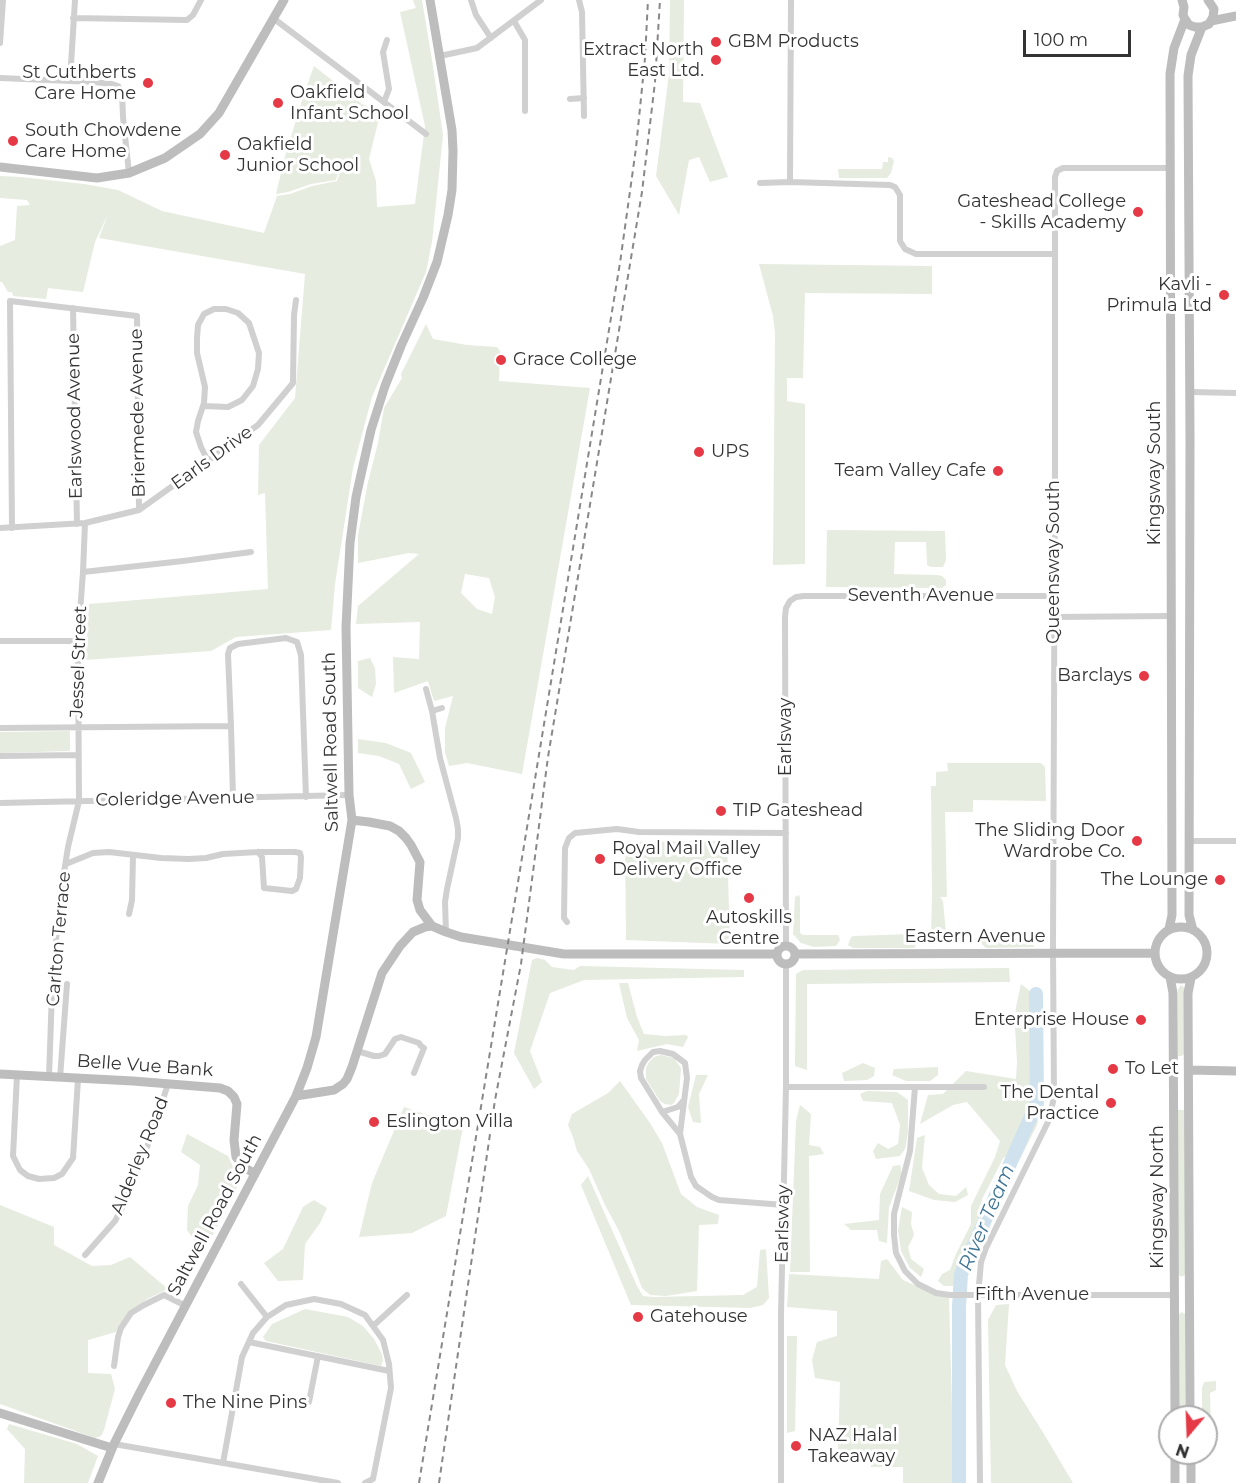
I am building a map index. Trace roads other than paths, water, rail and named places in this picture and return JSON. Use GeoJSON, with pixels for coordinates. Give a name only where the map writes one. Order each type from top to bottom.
{"type":"FeatureCollection","features":[{"type":"Feature","properties":{"kind":"street"},"geometry":{"type":"LineString","coordinates":[[0,43],[3,0]]}},
{"type":"Feature","properties":{"kind":"street"},"geometry":{"type":"LineString","coordinates":[[70,81],[75,0]]}},
{"type":"Feature","properties":{"kind":"street"},"geometry":{"type":"LineString","coordinates":[[73,18],[187,20],[193,15],[201,0]]}},
{"type":"Feature","properties":{"kind":"street"},"geometry":{"type":"LineString","coordinates":[[0,167],[98,178],[129,173],[165,158],[200,134],[219,112],[284,0]]}},
{"type":"Feature","properties":{"kind":"street","name":"Saltwell Road South"},"geometry":{"type":"LineString","coordinates":[[98,1483],[113,1446],[296,1095],[308,1068],[316,1037],[352,820],[349,795],[346,627],[350,543],[356,497],[371,430],[385,386],[434,273],[442,246],[452,190],[452,130],[430,0]]}},
{"type":"Feature","properties":{"kind":"street"},"geometry":{"type":"LineString","coordinates":[[471,0],[476,15],[491,38]]}},
{"type":"Feature","properties":{"kind":"street"},"geometry":{"type":"LineString","coordinates":[[440,56],[477,48],[541,0]]}},
{"type":"Feature","properties":{"kind":"street"},"geometry":{"type":"LineString","coordinates":[[579,0],[582,12],[584,116]]}},
{"type":"Feature","properties":{"kind":"street"},"geometry":{"type":"LineString","coordinates":[[790,0],[790,182]]}},
{"type":"Feature","properties":{"kind":"street","name":"Kingsway South"},"geometry":{"type":"LineString","coordinates":[[1169,929],[1172,915],[1171,62],[1175,42],[1185,19],[1183,15],[1185,2]]}},
{"type":"Feature","properties":{"kind":"street"},"geometry":{"type":"LineString","coordinates":[[1185,19],[1191,26],[1206,26],[1214,14],[1210,3]]}},
{"type":"Feature","properties":{"kind":"street"},"geometry":{"type":"LineString","coordinates":[[1210,3],[1235,16]]}},
{"type":"Feature","properties":{"kind":"street"},"geometry":{"type":"LineString","coordinates":[[1211,21],[1235,16]]}},
{"type":"Feature","properties":{"kind":"street"},"geometry":{"type":"LineString","coordinates":[[273,18],[426,134]]}},
{"type":"Feature","properties":{"kind":"street"},"geometry":{"type":"LineString","coordinates":[[514,21],[525,40],[525,111]]}},
{"type":"Feature","properties":{"kind":"street","name":"Kingsway South"},"geometry":{"type":"LineString","coordinates":[[1193,930],[1190,915],[1188,76],[1191,55],[1202,27]]}},
{"type":"Feature","properties":{"kind":"street"},"geometry":{"type":"LineString","coordinates":[[384,102],[389,89],[383,52],[387,40]]}},
{"type":"Feature","properties":{"kind":"street"},"geometry":{"type":"LineString","coordinates":[[0,78],[118,86],[122,92],[129,173]]}},
{"type":"Feature","properties":{"kind":"street"},"geometry":{"type":"LineString","coordinates":[[570,99],[584,98]]}},
{"type":"Feature","properties":{"kind":"street","name":"Queensway South"},"geometry":{"type":"LineString","coordinates":[[980,1483],[978,1296],[981,1262],[1049,1120],[1053,1105],[1055,177],[1057,171],[1063,168],[1170,168]]}},
{"type":"Feature","properties":{"kind":"street"},"geometry":{"type":"LineString","coordinates":[[760,183],[790,182],[895,187],[900,195],[900,241],[905,249],[916,254],[1054,254]]}},
{"type":"Feature","properties":{"kind":"street","name":"Earls Drive"},"geometry":{"type":"LineString","coordinates":[[0,528],[85,523],[139,510],[258,425],[293,383],[296,300]]}},
{"type":"Feature","properties":{"kind":"street"},"geometry":{"type":"LineString","coordinates":[[12,528],[10,301],[73,308]]}},
{"type":"Feature","properties":{"kind":"street","name":"Briermede Avenue"},"geometry":{"type":"LineString","coordinates":[[73,308],[137,316],[139,510]]}},
{"type":"Feature","properties":{"kind":"street","name":"Earlswood Avenue"},"geometry":{"type":"LineString","coordinates":[[73,308],[77,524]]}},
{"type":"Feature","properties":{"kind":"street"},"geometry":{"type":"LineString","coordinates":[[204,406],[228,407],[242,400],[253,386],[258,369],[259,353],[249,323],[238,313],[226,309],[214,309],[204,314],[198,325],[197,352],[205,387],[204,406],[196,432],[208,461]]}},
{"type":"Feature","properties":{"kind":"street"},"geometry":{"type":"LineString","coordinates":[[1190,392],[1236,393]]}},
{"type":"Feature","properties":{"kind":"street","name":"Jessel Street"},"geometry":{"type":"LineString","coordinates":[[79,801],[78,641],[84,572],[85,523]]}},
{"type":"Feature","properties":{"kind":"street"},"geometry":{"type":"LineString","coordinates":[[84,572],[251,552]]}},
{"type":"Feature","properties":{"kind":"street","name":"Seventh Avenue"},"geometry":{"type":"LineString","coordinates":[[789,601],[804,596],[1054,596]]}},
{"type":"Feature","properties":{"kind":"street","name":"Earlsway"},"geometry":{"type":"LineString","coordinates":[[786,945],[785,617],[789,601]]}},
{"type":"Feature","properties":{"kind":"street"},"geometry":{"type":"LineString","coordinates":[[1053,617],[1171,616]]}},
{"type":"Feature","properties":{"kind":"street"},"geometry":{"type":"LineString","coordinates":[[233,797],[228,654],[230,648],[238,644],[285,638],[297,642],[301,655],[306,797]]}},
{"type":"Feature","properties":{"kind":"street"},"geometry":{"type":"LineString","coordinates":[[0,641],[78,641]]}},
{"type":"Feature","properties":{"kind":"street"},"geometry":{"type":"LineString","coordinates":[[426,689],[458,829],[445,902],[446,932]]}},
{"type":"Feature","properties":{"kind":"street"},"geometry":{"type":"LineString","coordinates":[[432,711],[442,708]]}},
{"type":"Feature","properties":{"kind":"street"},"geometry":{"type":"LineString","coordinates":[[0,728],[231,726]]}},
{"type":"Feature","properties":{"kind":"street"},"geometry":{"type":"LineString","coordinates":[[0,756],[78,754]]}},
{"type":"Feature","properties":{"kind":"street","name":"Coleridge Avenue"},"geometry":{"type":"LineString","coordinates":[[0,802],[349,795]]}},
{"type":"Feature","properties":{"kind":"street","name":"Carlton Terrace"},"geometry":{"type":"LineString","coordinates":[[49,1077],[52,992],[60,904],[68,846],[79,801]]}},
{"type":"Feature","properties":{"kind":"street"},"geometry":{"type":"LineString","coordinates":[[352,820],[390,826],[399,831],[411,845],[420,862],[417,900],[420,910],[432,926],[461,937],[554,953],[584,955],[777,954]]}},
{"type":"Feature","properties":{"kind":"street"},"geometry":{"type":"LineString","coordinates":[[567,922],[564,918],[565,848],[574,833],[617,829],[639,832],[786,833]]}},
{"type":"Feature","properties":{"kind":"street"},"geometry":{"type":"LineString","coordinates":[[1191,841],[1236,841]]}},
{"type":"Feature","properties":{"kind":"street"},"geometry":{"type":"LineString","coordinates":[[66,864],[93,854],[109,852],[189,859],[223,854],[258,852],[295,852],[300,853],[302,857],[300,878],[296,889],[292,891],[264,888],[262,857],[258,852]]}},
{"type":"Feature","properties":{"kind":"street"},"geometry":{"type":"LineString","coordinates":[[129,914],[132,900],[133,855]]}},
{"type":"Feature","properties":{"kind":"street"},"geometry":{"type":"LineString","coordinates":[[296,1095],[334,1090],[344,1084],[384,969],[413,932],[432,926]]}},
{"type":"Feature","properties":{"kind":"street"},"geometry":{"type":"LineString","coordinates":[[1180,927],[1193,930],[1203,939],[1207,954],[1203,969],[1191,978],[1170,977],[1161,970],[1155,960],[1154,953],[1158,939],[1169,929],[1180,927]]}},
{"type":"Feature","properties":{"kind":"street"},"geometry":{"type":"LineString","coordinates":[[786,945],[792,947],[796,954],[792,963],[786,964],[781,963],[777,954],[779,949],[786,945]]}},
{"type":"Feature","properties":{"kind":"street","name":"Eastern Avenue"},"geometry":{"type":"LineString","coordinates":[[796,954],[1154,953]]}},
{"type":"Feature","properties":{"kind":"street","name":"Earlsway"},"geometry":{"type":"LineString","coordinates":[[781,1483],[786,964]]}},
{"type":"Feature","properties":{"kind":"street","name":"Kingsway North"},"geometry":{"type":"LineString","coordinates":[[1170,977],[1173,993],[1174,1405]]}},
{"type":"Feature","properties":{"kind":"street","name":"Kingsway North"},"geometry":{"type":"LineString","coordinates":[[1190,1405],[1188,993],[1191,978]]}},
{"type":"Feature","properties":{"kind":"street"},"geometry":{"type":"LineString","coordinates":[[60,1078],[67,984]]}},
{"type":"Feature","properties":{"kind":"street"},"geometry":{"type":"LineString","coordinates":[[357,1050],[380,1056],[385,1054],[394,1039],[401,1036],[419,1043],[424,1048],[414,1072]]}},
{"type":"Feature","properties":{"kind":"street"},"geometry":{"type":"LineString","coordinates":[[680,1134],[662,1112],[640,1078],[642,1065],[653,1053],[660,1051],[673,1054],[685,1064],[687,1078],[680,1134],[691,1177],[696,1186],[719,1200],[784,1205]]}},
{"type":"Feature","properties":{"kind":"street"},"geometry":{"type":"LineString","coordinates":[[1173,1073],[1183,1067],[1189,1053]]}},
{"type":"Feature","properties":{"kind":"street"},"geometry":{"type":"LineString","coordinates":[[1189,1070],[1236,1071]]}},
{"type":"Feature","properties":{"kind":"street","name":"Belle Vue Bank"},"geometry":{"type":"LineString","coordinates":[[0,1074],[168,1084],[220,1088],[228,1091],[237,1104],[234,1140],[236,1156],[244,1167],[255,1174]]}},
{"type":"Feature","properties":{"kind":"street"},"geometry":{"type":"LineString","coordinates":[[17,1075],[13,1156],[20,1170],[28,1176],[39,1179],[54,1178],[62,1174],[73,1158],[78,1079]]}},
{"type":"Feature","properties":{"kind":"street","name":"Alderley Road"},"geometry":{"type":"LineString","coordinates":[[85,1255],[115,1221],[124,1204],[147,1147],[168,1084]]}},
{"type":"Feature","properties":{"kind":"street"},"geometry":{"type":"LineString","coordinates":[[786,1087],[984,1087]]}},
{"type":"Feature","properties":{"kind":"street","name":"Fifth Avenue"},"geometry":{"type":"LineString","coordinates":[[915,1087],[910,1151],[894,1214],[894,1235],[896,1253],[905,1271],[918,1284],[936,1293],[950,1295],[1175,1295]]}},
{"type":"Feature","properties":{"kind":"street"},"geometry":{"type":"LineString","coordinates":[[662,1112],[678,1107],[685,1099]]}},
{"type":"Feature","properties":{"kind":"street"},"geometry":{"type":"LineString","coordinates":[[241,1284],[267,1317]]}},
{"type":"Feature","properties":{"kind":"street"},"geometry":{"type":"LineString","coordinates":[[114,1366],[118,1337],[131,1313],[164,1295],[186,1306]]}},
{"type":"Feature","properties":{"kind":"street"},"geometry":{"type":"LineString","coordinates":[[373,1326],[407,1295]]}},
{"type":"Feature","properties":{"kind":"street"},"geometry":{"type":"LineString","coordinates":[[1175,1295],[1190,1295]]}},
{"type":"Feature","properties":{"kind":"street"},"geometry":{"type":"LineString","coordinates":[[223,1463],[242,1357],[253,1333],[267,1317],[286,1305],[314,1299],[341,1304],[365,1315],[383,1340],[389,1364],[391,1388],[373,1479],[365,1483]]}},
{"type":"Feature","properties":{"kind":"street"},"geometry":{"type":"LineString","coordinates":[[249,1342],[389,1371]]}},
{"type":"Feature","properties":{"kind":"street"},"geometry":{"type":"LineString","coordinates":[[309,1402],[318,1356]]}},
{"type":"Feature","properties":{"kind":"street"},"geometry":{"type":"LineString","coordinates":[[0,1413],[113,1446],[338,1483]]}},
{"type":"Feature","properties":{"kind":"street"},"geometry":{"type":"LineString","coordinates":[[1175,1465],[1175,1483]]}},
{"type":"Feature","properties":{"kind":"street"},"geometry":{"type":"LineString","coordinates":[[1191,1465],[1191,1483]]}},
{"type":"Feature","properties":{"kind":"waterway","name":"River Team"},"geometry":{"type":"LineString","coordinates":[[959,1483],[961,1274],[1037,1103],[1036,994]]}},
{"type":"Feature","properties":{"kind":"railway"},"geometry":{"type":"LineString","coordinates":[[419,1483],[620,263],[636,148],[648,0]]}},
{"type":"Feature","properties":{"kind":"railway"},"geometry":{"type":"LineString","coordinates":[[439,1483],[495,1100],[521,964],[548,757],[642,192],[655,82],[660,0]]}},
{"type":"Feature","properties":{"kind":"place","name":"GBM Products"},"geometry":{"type":"Point","coordinates":[716,42]}},
{"type":"Feature","properties":{"kind":"place","name":"Extract North East Ltd."},"geometry":{"type":"Point","coordinates":[716,60]}},
{"type":"Feature","properties":{"kind":"place","name":"St Cuthberts Care Home"},"geometry":{"type":"Point","coordinates":[148,83]}},
{"type":"Feature","properties":{"kind":"place","name":"Oakfield Infant School"},"geometry":{"type":"Point","coordinates":[278,103]}},
{"type":"Feature","properties":{"kind":"place","name":"South Chowdene Care Home"},"geometry":{"type":"Point","coordinates":[13,141]}},
{"type":"Feature","properties":{"kind":"place","name":"Oakfield Junior School"},"geometry":{"type":"Point","coordinates":[225,155]}},
{"type":"Feature","properties":{"kind":"place","name":"Gateshead College - Skills Academy"},"geometry":{"type":"Point","coordinates":[1138,212]}},
{"type":"Feature","properties":{"kind":"place","name":"Kavli - Primula Ltd"},"geometry":{"type":"Point","coordinates":[1224,295]}},
{"type":"Feature","properties":{"kind":"place","name":"Grace College"},"geometry":{"type":"Point","coordinates":[501,360]}},
{"type":"Feature","properties":{"kind":"place","name":"UPS"},"geometry":{"type":"Point","coordinates":[699,452]}},
{"type":"Feature","properties":{"kind":"place","name":"Team Valley Cafe"},"geometry":{"type":"Point","coordinates":[998,471]}},
{"type":"Feature","properties":{"kind":"place","name":"Barclays"},"geometry":{"type":"Point","coordinates":[1144,676]}},
{"type":"Feature","properties":{"kind":"place","name":"TIP Gateshead"},"geometry":{"type":"Point","coordinates":[721,811]}},
{"type":"Feature","properties":{"kind":"place","name":"The Sliding Door Wardrobe Co."},"geometry":{"type":"Point","coordinates":[1137,841]}},
{"type":"Feature","properties":{"kind":"place","name":"Royal Mail Valley Delivery Office"},"geometry":{"type":"Point","coordinates":[600,859]}},
{"type":"Feature","properties":{"kind":"place","name":"The Lounge"},"geometry":{"type":"Point","coordinates":[1220,880]}},
{"type":"Feature","properties":{"kind":"place","name":"Autoskills Centre"},"geometry":{"type":"Point","coordinates":[749,898]}},
{"type":"Feature","properties":{"kind":"place","name":"Enterprise House"},"geometry":{"type":"Point","coordinates":[1141,1020]}},
{"type":"Feature","properties":{"kind":"place","name":"To Let"},"geometry":{"type":"Point","coordinates":[1113,1069]}},
{"type":"Feature","properties":{"kind":"place","name":"The Dental Practice"},"geometry":{"type":"Point","coordinates":[1111,1103]}},
{"type":"Feature","properties":{"kind":"place","name":"Eslington Villa"},"geometry":{"type":"Point","coordinates":[374,1122]}},
{"type":"Feature","properties":{"kind":"place","name":"Gatehouse"},"geometry":{"type":"Point","coordinates":[638,1317]}},
{"type":"Feature","properties":{"kind":"place","name":"The Nine Pins"},"geometry":{"type":"Point","coordinates":[171,1403]}},
{"type":"Feature","properties":{"kind":"place","name":"NAZ Halal Takeaway"},"geometry":{"type":"Point","coordinates":[796,1446]}}]}
